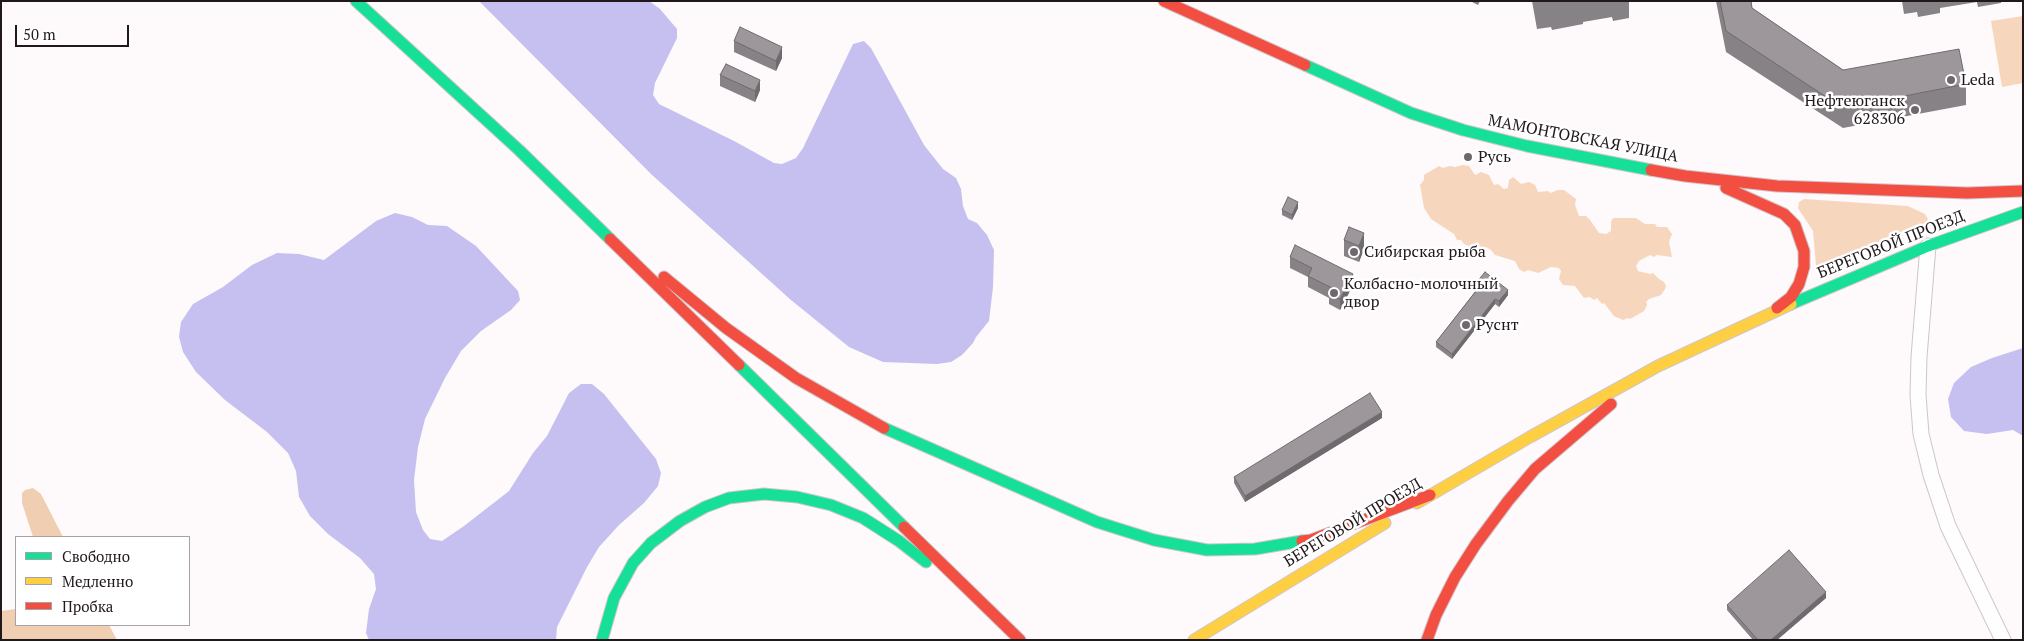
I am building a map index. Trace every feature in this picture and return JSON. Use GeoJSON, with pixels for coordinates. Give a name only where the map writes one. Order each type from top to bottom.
{"type":"FeatureCollection","features":[{"type":"Feature","properties":{"kind":"main road"},"geometry":{"type":"LineString","coordinates":[[356,1],[564,193],[1020,640]]}},
{"type":"Feature","properties":{"kind":"main road","name":"МАМОНТОВСКАЯ УЛИЦА"},"geometry":{"type":"LineString","coordinates":[[1164,1],[1383,101],[1462,130],[1604,162],[1702,178],[1777,186],[1967,193],[2023,191]]}},
{"type":"Feature","properties":{"kind":"main road"},"geometry":{"type":"LineString","coordinates":[[415,39],[519,150]]}},
{"type":"Feature","properties":{"kind":"main road"},"geometry":{"type":"LineString","coordinates":[[1427,640],[1436,615],[1455,577],[1476,544],[1535,469],[1658,366],[1772,312],[1791,297],[1800,284],[1804,267],[1804,250],[1795,226],[1784,214],[1768,205],[1702,178]]}},
{"type":"Feature","properties":{"kind":"main road"},"geometry":{"type":"LineString","coordinates":[[564,193],[726,328],[796,378],[872,422],[1097,522],[1154,540],[1207,550],[1255,549],[1311,540],[1430,496]]}},
{"type":"Feature","properties":{"kind":"main road","name":"БЕРЕГОВОЙ ПРОЕЗД"},"geometry":{"type":"LineString","coordinates":[[1772,312],[1928,246],[2023,212]]}},
{"type":"Feature","properties":{"kind":"main road","name":"БЕРЕГОВОЙ ПРОЕЗД"},"geometry":{"type":"LineString","coordinates":[[1194,640],[1430,496],[1530,437],[1658,366]]}},
{"type":"Feature","properties":{"kind":"main road"},"geometry":{"type":"LineString","coordinates":[[602,640],[614,598],[633,563],[651,543],[680,521],[705,508],[729,498],[764,494],[797,497],[822,503],[862,518],[899,541],[990,610]]}},
{"type":"Feature","properties":{"kind":"street"},"geometry":{"type":"LineString","coordinates":[[1928,246],[1919,356],[1918,395],[1921,434],[1930,475],[1948,526],[2003,640]]}},
{"type":"Feature","properties":{"kind":"shaded area"},"geometry":{"type":"Polygon","coordinates":[[[479,1],[649,1],[660,9],[677,29],[677,38],[655,83],[653,95],[659,104],[774,163],[782,164],[796,158],[803,148],[853,44],[864,41],[871,48],[924,145],[943,169],[956,178],[961,189],[963,206],[968,219],[977,223],[987,235],[994,250],[993,287],[989,321],[962,355],[951,362],[937,364],[883,362],[849,347],[791,300],[651,174],[479,1]]]}},
{"type":"Feature","properties":{"kind":"shaded area"},"geometry":{"type":"Polygon","coordinates":[[[2023,16],[2023,83],[2002,87],[1991,21],[2023,16]]]}},
{"type":"Feature","properties":{"kind":"shaded area"},"geometry":{"type":"Polygon","coordinates":[[[1439,166],[1443,168],[1469,166],[1475,175],[1481,172],[1489,175],[1494,185],[1498,184],[1504,189],[1508,188],[1509,180],[1513,177],[1521,184],[1529,182],[1535,185],[1538,192],[1548,191],[1550,193],[1564,190],[1576,199],[1575,205],[1579,216],[1586,216],[1599,233],[1606,234],[1611,231],[1613,218],[1636,218],[1645,224],[1667,227],[1672,234],[1669,242],[1672,257],[1657,255],[1654,257],[1650,255],[1639,261],[1636,266],[1638,271],[1653,273],[1664,282],[1665,289],[1661,295],[1646,302],[1647,305],[1644,311],[1630,319],[1623,320],[1614,316],[1604,303],[1602,304],[1597,298],[1594,300],[1590,297],[1584,298],[1575,286],[1563,285],[1559,279],[1561,271],[1559,268],[1551,267],[1538,273],[1528,270],[1524,272],[1519,269],[1515,261],[1495,255],[1486,247],[1479,252],[1464,244],[1461,240],[1457,240],[1454,234],[1431,219],[1424,208],[1420,185],[1424,180],[1424,175],[1439,166]]]}},
{"type":"Feature","properties":{"kind":"shaded area"},"geometry":{"type":"Polygon","coordinates":[[[1804,199],[1908,206],[1925,214],[1928,219],[1925,226],[1825,268],[1819,268],[1816,265],[1813,231],[1798,208],[1799,202],[1804,199]]]}},
{"type":"Feature","properties":{"kind":"shaded area"},"geometry":{"type":"Polygon","coordinates":[[[395,213],[412,217],[428,225],[447,226],[476,246],[518,291],[520,300],[511,310],[481,331],[461,351],[445,378],[425,419],[418,447],[414,480],[416,512],[423,530],[430,539],[442,541],[509,491],[533,453],[547,436],[569,393],[581,384],[592,384],[604,394],[656,459],[661,473],[658,486],[644,503],[619,525],[599,547],[557,627],[556,640],[369,640],[366,633],[369,609],[376,589],[374,574],[360,558],[328,534],[310,516],[299,497],[296,471],[288,453],[267,432],[225,400],[196,372],[183,352],[179,337],[181,322],[193,304],[223,287],[252,265],[277,253],[299,254],[324,260],[376,221],[395,213]]]}},
{"type":"Feature","properties":{"kind":"shaded area"},"geometry":{"type":"Polygon","coordinates":[[[2023,348],[2023,436],[2013,430],[1987,434],[1964,431],[1951,417],[1948,399],[1954,383],[1971,367],[2023,348]]]}},
{"type":"Feature","properties":{"kind":"shaded area"},"geometry":{"type":"Polygon","coordinates":[[[33,488],[41,494],[62,536],[33,536],[22,503],[22,493],[33,488]]]}},
{"type":"Feature","properties":{"kind":"shaded area"},"geometry":{"type":"Polygon","coordinates":[[[15,609],[15,626],[110,626],[117,640],[1,640],[1,611],[15,609]]]}},
{"type":"Feature","properties":{"kind":"building"},"geometry":{"type":"Polygon","coordinates":[[[1720,1],[1751,1],[1752,8],[1843,70],[1959,49],[1966,84],[1843,108],[1726,31],[1720,1]]]}},
{"type":"Feature","properties":{"kind":"building"},"geometry":{"type":"Polygon","coordinates":[[[740,27],[782,47],[776,61],[734,41],[740,27]]]}},
{"type":"Feature","properties":{"kind":"building"},"geometry":{"type":"Polygon","coordinates":[[[726,64],[760,80],[755,91],[720,75],[726,64]]]}},
{"type":"Feature","properties":{"kind":"building"},"geometry":{"type":"Polygon","coordinates":[[[1288,197],[1298,202],[1292,215],[1282,210],[1288,197]]]}},
{"type":"Feature","properties":{"kind":"building"},"geometry":{"type":"Polygon","coordinates":[[[1349,227],[1364,233],[1359,246],[1344,240],[1349,227]]]}},
{"type":"Feature","properties":{"kind":"building"},"geometry":{"type":"Polygon","coordinates":[[[1295,245],[1353,274],[1340,299],[1329,294],[1332,288],[1308,276],[1312,268],[1290,257],[1295,245]]]}},
{"type":"Feature","properties":{"kind":"building"},"geometry":{"type":"Polygon","coordinates":[[[1485,272],[1508,290],[1499,301],[1495,299],[1452,354],[1436,342],[1480,286],[1476,283],[1485,272]]]}},
{"type":"Feature","properties":{"kind":"building"},"geometry":{"type":"Polygon","coordinates":[[[1370,393],[1382,412],[1245,496],[1234,477],[1370,393]]]}},
{"type":"Feature","properties":{"kind":"building"},"geometry":{"type":"Polygon","coordinates":[[[1789,550],[1826,592],[1771,640],[1758,640],[1727,605],[1789,550]]]}},
{"type":"Feature","properties":{"kind":"traffic: fast"},"geometry":{"type":"LineString","coordinates":[[356,1],[519,150],[610,239]]}},
{"type":"Feature","properties":{"kind":"traffic: fast"},"geometry":{"type":"LineString","coordinates":[[1305,65],[1411,113],[1463,130],[1527,146],[1651,170]]}},
{"type":"Feature","properties":{"kind":"traffic: fast"},"geometry":{"type":"LineString","coordinates":[[1791,304],[1928,246],[2023,212]]}},
{"type":"Feature","properties":{"kind":"traffic: fast"},"geometry":{"type":"LineString","coordinates":[[739,365],[904,527]]}},
{"type":"Feature","properties":{"kind":"traffic: fast"},"geometry":{"type":"LineString","coordinates":[[884,428],[1097,522],[1154,540],[1207,550],[1255,549],[1302,541]]}},
{"type":"Feature","properties":{"kind":"traffic: fast"},"geometry":{"type":"LineString","coordinates":[[602,640],[614,598],[633,563],[651,543],[680,521],[705,507],[729,498],[764,494],[797,497],[831,505],[863,518],[899,541],[926,562]]}},
{"type":"Feature","properties":{"kind":"traffic: slow"},"geometry":{"type":"LineString","coordinates":[[1417,503],[1530,437],[1658,366],[1791,304]]}},
{"type":"Feature","properties":{"kind":"traffic: slow"},"geometry":{"type":"LineString","coordinates":[[1194,640],[1385,523]]}},
{"type":"Feature","properties":{"kind":"traffic: jam"},"geometry":{"type":"LineString","coordinates":[[1164,1],[1305,65]]}},
{"type":"Feature","properties":{"kind":"traffic: jam"},"geometry":{"type":"LineString","coordinates":[[1651,170],[1685,176],[1777,186],[1967,193],[2023,191]]}},
{"type":"Feature","properties":{"kind":"traffic: jam"},"geometry":{"type":"LineString","coordinates":[[1726,188],[1784,214],[1795,225],[1804,251],[1804,267],[1799,284],[1791,297],[1777,308]]}},
{"type":"Feature","properties":{"kind":"traffic: jam"},"geometry":{"type":"LineString","coordinates":[[610,239],[739,365]]}},
{"type":"Feature","properties":{"kind":"traffic: jam"},"geometry":{"type":"LineString","coordinates":[[664,277],[726,328],[796,378],[884,428]]}},
{"type":"Feature","properties":{"kind":"traffic: jam"},"geometry":{"type":"LineString","coordinates":[[1427,640],[1436,615],[1455,577],[1476,544],[1508,501],[1535,469],[1611,404]]}},
{"type":"Feature","properties":{"kind":"traffic: jam"},"geometry":{"type":"LineString","coordinates":[[1302,541],[1311,540],[1430,495]]}},
{"type":"Feature","properties":{"kind":"traffic: jam"},"geometry":{"type":"LineString","coordinates":[[904,527],[1020,640]]}},
{"type":"Feature","properties":{"kind":"place","name":"Leda"},"geometry":{"type":"Point","coordinates":[1951,80]}},
{"type":"Feature","properties":{"kind":"place","name":"Нефтеюганск 628306"},"geometry":{"type":"Point","coordinates":[1915,110]}},
{"type":"Feature","properties":{"kind":"place","name":"Русь"},"geometry":{"type":"Point","coordinates":[1468,157]}},
{"type":"Feature","properties":{"kind":"place","name":"Сибирская рыба"},"geometry":{"type":"Point","coordinates":[1354,252]}},
{"type":"Feature","properties":{"kind":"place","name":"Колбасно-молочный двор"},"geometry":{"type":"Point","coordinates":[1334,293]}},
{"type":"Feature","properties":{"kind":"place","name":"Руснт"},"geometry":{"type":"Point","coordinates":[1466,325]}}]}
